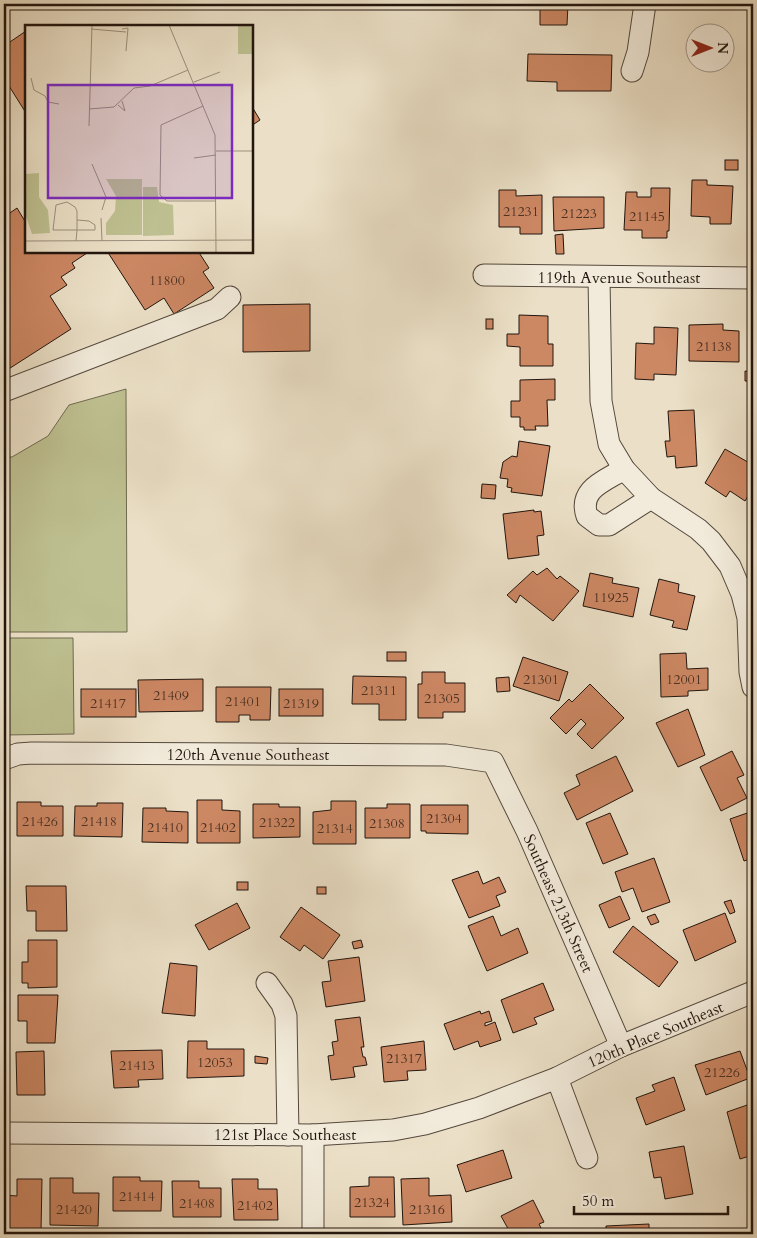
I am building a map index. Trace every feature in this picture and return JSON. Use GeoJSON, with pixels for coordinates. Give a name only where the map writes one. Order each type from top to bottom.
{"type":"FeatureCollection","features":[{"type":"Feature","properties":{"kind":"street"},"geometry":{"type":"LineString","coordinates":[[632,71],[638,52],[645,4]]}},
{"type":"Feature","properties":{"kind":"street","name":"119th Avenue Southeast"},"geometry":{"type":"LineString","coordinates":[[484,276],[753,278]]}},
{"type":"Feature","properties":{"kind":"street"},"geometry":{"type":"LineString","coordinates":[[599,277],[602,417],[609,444],[624,469],[651,498],[698,529],[730,566],[742,594],[747,612],[750,672],[753,687]]}},
{"type":"Feature","properties":{"kind":"street"},"geometry":{"type":"LineString","coordinates":[[4,391],[218,309],[230,296]]}},
{"type":"Feature","properties":{"kind":"street"},"geometry":{"type":"LineString","coordinates":[[624,469],[588,492],[584,508],[587,516],[600,525],[609,526],[651,498]]}},
{"type":"Feature","properties":{"kind":"street","name":"120th Avenue Southeast"},"geometry":{"type":"LineString","coordinates":[[4,759],[18,754],[32,753],[446,755],[493,762]]}},
{"type":"Feature","properties":{"kind":"street","name":"Southeast 213th Street"},"geometry":{"type":"LineString","coordinates":[[493,762],[527,831],[621,1046]]}},
{"type":"Feature","properties":{"kind":"street"},"geometry":{"type":"LineString","coordinates":[[267,983],[282,1004],[286,1016],[288,1135]]}},
{"type":"Feature","properties":{"kind":"street","name":"120th Place Southeast"},"geometry":{"type":"LineString","coordinates":[[558,1078],[621,1046],[753,992]]}},
{"type":"Feature","properties":{"kind":"street"},"geometry":{"type":"LineString","coordinates":[[558,1078],[587,1158]]}},
{"type":"Feature","properties":{"kind":"street","name":"121st Place Southeast"},"geometry":{"type":"LineString","coordinates":[[4,1133],[360,1134],[425,1124],[479,1108],[558,1078]]}},
{"type":"Feature","properties":{"kind":"street"},"geometry":{"type":"LineString","coordinates":[[313,1135],[313,1234]]}},
{"type":"Feature","properties":{"kind":"green space"},"geometry":{"type":"Polygon","coordinates":[[[126,389],[127,632],[4,632],[4,457],[12,457],[48,436],[69,405],[126,389]]]}},
{"type":"Feature","properties":{"kind":"green space"},"geometry":{"type":"Polygon","coordinates":[[[4,638],[73,638],[74,734],[4,735],[4,638]]]}},
{"type":"Feature","properties":{"kind":"building"},"geometry":{"type":"Polygon","coordinates":[[[540,4],[568,4],[567,25],[540,25],[540,4]]]}},
{"type":"Feature","properties":{"kind":"building"},"geometry":{"type":"Polygon","coordinates":[[[25,32],[25,111],[4,78],[4,46],[25,32]]]}},
{"type":"Feature","properties":{"kind":"building"},"geometry":{"type":"Polygon","coordinates":[[[528,54],[612,55],[611,91],[557,91],[557,82],[527,81],[528,54]]]}},
{"type":"Feature","properties":{"kind":"building"},"geometry":{"type":"Polygon","coordinates":[[[252,107],[260,120],[252,125],[252,107]]]}},
{"type":"Feature","properties":{"kind":"building"},"geometry":{"type":"Polygon","coordinates":[[[725,160],[738,160],[738,170],[725,170],[725,160]]]}},
{"type":"Feature","properties":{"kind":"building"},"geometry":{"type":"Polygon","coordinates":[[[692,180],[707,180],[707,185],[733,186],[731,224],[710,224],[710,217],[691,216],[692,180]]]}},
{"type":"Feature","properties":{"kind":"building"},"geometry":{"type":"Polygon","coordinates":[[[750,187],[753,187],[753,224],[750,224],[750,187]]]}},
{"type":"Feature","properties":{"kind":"building"},"geometry":{"type":"Polygon","coordinates":[[[651,188],[670,188],[669,231],[667,231],[667,238],[642,238],[642,230],[624,230],[626,192],[637,192],[637,197],[651,197],[651,188]]]}},
{"type":"Feature","properties":{"kind":"building"},"geometry":{"type":"Polygon","coordinates":[[[499,190],[516,190],[516,196],[542,195],[542,234],[520,234],[520,227],[499,227],[499,190]]]}},
{"type":"Feature","properties":{"kind":"building"},"geometry":{"type":"Polygon","coordinates":[[[553,197],[604,197],[604,228],[554,231],[553,197]]]}},
{"type":"Feature","properties":{"kind":"building"},"geometry":{"type":"Polygon","coordinates":[[[17,208],[25,221],[25,252],[88,252],[72,263],[75,268],[61,277],[67,285],[50,296],[71,329],[4,372],[4,217],[17,208]]]}},
{"type":"Feature","properties":{"kind":"building"},"geometry":{"type":"Polygon","coordinates":[[[563,234],[564,254],[556,254],[555,235],[563,234]]]}},
{"type":"Feature","properties":{"kind":"building"},"geometry":{"type":"Polygon","coordinates":[[[108,252],[199,252],[209,268],[203,272],[214,288],[174,314],[164,298],[145,310],[108,252]]]}},
{"type":"Feature","properties":{"kind":"building"},"geometry":{"type":"Polygon","coordinates":[[[310,304],[310,351],[243,352],[243,305],[310,304]]]}},
{"type":"Feature","properties":{"kind":"building"},"geometry":{"type":"Polygon","coordinates":[[[519,315],[548,316],[548,344],[553,344],[553,366],[520,366],[520,347],[507,346],[507,334],[519,334],[519,315]]]}},
{"type":"Feature","properties":{"kind":"building"},"geometry":{"type":"Polygon","coordinates":[[[486,319],[493,319],[493,329],[486,329],[486,319]]]}},
{"type":"Feature","properties":{"kind":"building"},"geometry":{"type":"Polygon","coordinates":[[[723,324],[723,330],[739,331],[739,362],[689,361],[689,325],[723,324]]]}},
{"type":"Feature","properties":{"kind":"building"},"geometry":{"type":"Polygon","coordinates":[[[749,326],[753,326],[753,359],[749,359],[749,326]]]}},
{"type":"Feature","properties":{"kind":"building"},"geometry":{"type":"Polygon","coordinates":[[[654,327],[678,328],[676,375],[654,374],[654,380],[635,379],[636,343],[654,344],[654,327]]]}},
{"type":"Feature","properties":{"kind":"building"},"geometry":{"type":"Polygon","coordinates":[[[745,371],[752,372],[751,381],[745,381],[745,371]]]}},
{"type":"Feature","properties":{"kind":"building"},"geometry":{"type":"Polygon","coordinates":[[[555,379],[555,400],[547,400],[548,426],[535,426],[536,430],[524,430],[524,427],[520,427],[520,417],[511,417],[511,401],[520,401],[520,380],[555,379]]]}},
{"type":"Feature","properties":{"kind":"building"},"geometry":{"type":"Polygon","coordinates":[[[694,410],[697,466],[676,468],[675,456],[667,457],[665,441],[670,441],[668,411],[694,410]]]}},
{"type":"Feature","properties":{"kind":"building"},"geometry":{"type":"Polygon","coordinates":[[[519,441],[550,446],[542,496],[511,492],[512,488],[507,487],[508,479],[500,478],[503,462],[512,456],[517,457],[519,441]]]}},
{"type":"Feature","properties":{"kind":"building"},"geometry":{"type":"Polygon","coordinates":[[[725,449],[753,465],[753,488],[745,501],[730,491],[726,497],[705,483],[725,449]]]}},
{"type":"Feature","properties":{"kind":"building"},"geometry":{"type":"Polygon","coordinates":[[[482,484],[496,485],[495,499],[481,498],[482,484]]]}},
{"type":"Feature","properties":{"kind":"building"},"geometry":{"type":"Polygon","coordinates":[[[534,510],[534,512],[541,511],[544,535],[537,536],[539,555],[508,559],[503,514],[534,510]]]}},
{"type":"Feature","properties":{"kind":"building"},"geometry":{"type":"Polygon","coordinates":[[[547,568],[557,579],[560,576],[579,591],[553,621],[520,595],[516,603],[507,595],[533,571],[537,575],[547,568]]]}},
{"type":"Feature","properties":{"kind":"building"},"geometry":{"type":"Polygon","coordinates":[[[590,573],[613,578],[612,583],[639,588],[633,617],[583,606],[590,573]]]}},
{"type":"Feature","properties":{"kind":"building"},"geometry":{"type":"Polygon","coordinates":[[[659,579],[679,584],[678,592],[695,596],[687,630],[672,627],[674,621],[650,615],[659,579]]]}},
{"type":"Feature","properties":{"kind":"building"},"geometry":{"type":"Polygon","coordinates":[[[387,652],[406,652],[406,661],[387,661],[387,652]]]}},
{"type":"Feature","properties":{"kind":"building"},"geometry":{"type":"Polygon","coordinates":[[[686,653],[687,669],[708,668],[708,690],[688,691],[688,696],[661,697],[660,654],[686,653]]]}},
{"type":"Feature","properties":{"kind":"building"},"geometry":{"type":"Polygon","coordinates":[[[523,657],[568,672],[559,701],[513,686],[523,657]]]}},
{"type":"Feature","properties":{"kind":"building"},"geometry":{"type":"Polygon","coordinates":[[[422,672],[445,672],[445,683],[465,683],[465,712],[443,712],[443,718],[418,718],[418,684],[422,684],[422,672]]]}},
{"type":"Feature","properties":{"kind":"building"},"geometry":{"type":"Polygon","coordinates":[[[353,676],[406,677],[406,720],[379,720],[379,704],[352,704],[353,676]]]}},
{"type":"Feature","properties":{"kind":"building"},"geometry":{"type":"Polygon","coordinates":[[[509,677],[510,691],[497,692],[496,678],[509,677]]]}},
{"type":"Feature","properties":{"kind":"building"},"geometry":{"type":"Polygon","coordinates":[[[203,679],[203,711],[139,712],[138,680],[203,679]]]}},
{"type":"Feature","properties":{"kind":"building"},"geometry":{"type":"Polygon","coordinates":[[[590,684],[624,718],[592,749],[577,734],[586,724],[581,719],[566,734],[550,718],[569,699],[572,702],[590,684]]]}},
{"type":"Feature","properties":{"kind":"building"},"geometry":{"type":"Polygon","coordinates":[[[216,687],[271,687],[270,720],[250,720],[250,715],[239,715],[239,722],[216,722],[216,687]]]}},
{"type":"Feature","properties":{"kind":"building"},"geometry":{"type":"Polygon","coordinates":[[[81,689],[136,689],[136,717],[81,717],[81,689]]]}},
{"type":"Feature","properties":{"kind":"building"},"geometry":{"type":"Polygon","coordinates":[[[279,689],[323,689],[323,716],[279,716],[279,689]]]}},
{"type":"Feature","properties":{"kind":"building"},"geometry":{"type":"Polygon","coordinates":[[[688,709],[705,755],[678,767],[656,723],[688,709]]]}},
{"type":"Feature","properties":{"kind":"building"},"geometry":{"type":"Polygon","coordinates":[[[732,751],[744,775],[737,778],[747,798],[721,811],[700,767],[732,751]]]}},
{"type":"Feature","properties":{"kind":"building"},"geometry":{"type":"Polygon","coordinates":[[[616,756],[633,791],[577,820],[564,793],[580,785],[576,775],[616,756]]]}},
{"type":"Feature","properties":{"kind":"building"},"geometry":{"type":"Polygon","coordinates":[[[197,800],[222,800],[222,810],[240,811],[240,843],[197,843],[197,800]]]}},
{"type":"Feature","properties":{"kind":"building"},"geometry":{"type":"Polygon","coordinates":[[[331,801],[356,801],[356,844],[313,844],[313,812],[331,810],[331,801]]]}},
{"type":"Feature","properties":{"kind":"building"},"geometry":{"type":"Polygon","coordinates":[[[17,802],[41,802],[41,806],[63,806],[63,836],[17,836],[17,802]]]}},
{"type":"Feature","properties":{"kind":"building"},"geometry":{"type":"Polygon","coordinates":[[[97,803],[123,803],[122,837],[74,836],[75,806],[97,806],[97,803]]]}},
{"type":"Feature","properties":{"kind":"building"},"geometry":{"type":"Polygon","coordinates":[[[253,804],[279,804],[279,807],[300,807],[300,837],[253,838],[253,804]]]}},
{"type":"Feature","properties":{"kind":"building"},"geometry":{"type":"Polygon","coordinates":[[[387,804],[410,804],[410,838],[365,838],[365,808],[387,808],[387,804]]]}},
{"type":"Feature","properties":{"kind":"building"},"geometry":{"type":"Polygon","coordinates":[[[421,805],[468,805],[468,834],[426,833],[426,831],[421,831],[421,805]]]}},
{"type":"Feature","properties":{"kind":"building"},"geometry":{"type":"Polygon","coordinates":[[[143,808],[166,808],[166,811],[188,812],[188,843],[142,842],[143,808]]]}},
{"type":"Feature","properties":{"kind":"building"},"geometry":{"type":"Polygon","coordinates":[[[753,811],[753,858],[744,861],[730,819],[753,811]]]}},
{"type":"Feature","properties":{"kind":"building"},"geometry":{"type":"Polygon","coordinates":[[[610,813],[628,854],[603,864],[586,823],[610,813]]]}},
{"type":"Feature","properties":{"kind":"building"},"geometry":{"type":"Polygon","coordinates":[[[654,858],[670,902],[642,912],[633,888],[622,892],[615,872],[654,858]]]}},
{"type":"Feature","properties":{"kind":"building"},"geometry":{"type":"Polygon","coordinates":[[[478,871],[483,884],[499,877],[506,892],[496,896],[500,906],[469,918],[452,880],[478,871]]]}},
{"type":"Feature","properties":{"kind":"building"},"geometry":{"type":"Polygon","coordinates":[[[237,882],[248,882],[248,890],[237,890],[237,882]]]}},
{"type":"Feature","properties":{"kind":"building"},"geometry":{"type":"Polygon","coordinates":[[[26,886],[66,886],[67,931],[36,931],[36,911],[27,911],[26,886]]]}},
{"type":"Feature","properties":{"kind":"building"},"geometry":{"type":"Polygon","coordinates":[[[317,887],[326,887],[326,894],[317,894],[317,887]]]}},
{"type":"Feature","properties":{"kind":"building"},"geometry":{"type":"Polygon","coordinates":[[[620,896],[630,919],[609,928],[599,905],[620,896]]]}},
{"type":"Feature","properties":{"kind":"building"},"geometry":{"type":"Polygon","coordinates":[[[731,900],[735,912],[730,914],[724,902],[731,900]]]}},
{"type":"Feature","properties":{"kind":"building"},"geometry":{"type":"Polygon","coordinates":[[[237,903],[250,928],[209,950],[195,925],[237,903]]]}},
{"type":"Feature","properties":{"kind":"building"},"geometry":{"type":"Polygon","coordinates":[[[301,907],[340,935],[323,959],[304,945],[300,951],[280,937],[301,907]]]}},
{"type":"Feature","properties":{"kind":"building"},"geometry":{"type":"Polygon","coordinates":[[[725,913],[736,942],[695,961],[683,930],[725,913]]]}},
{"type":"Feature","properties":{"kind":"building"},"geometry":{"type":"Polygon","coordinates":[[[655,914],[659,922],[651,925],[647,917],[655,914]]]}},
{"type":"Feature","properties":{"kind":"building"},"geometry":{"type":"Polygon","coordinates":[[[493,916],[501,936],[518,928],[528,953],[487,971],[468,926],[493,916]]]}},
{"type":"Feature","properties":{"kind":"building"},"geometry":{"type":"Polygon","coordinates":[[[633,926],[678,962],[659,987],[613,952],[633,926]]]}},
{"type":"Feature","properties":{"kind":"building"},"geometry":{"type":"Polygon","coordinates":[[[28,940],[57,940],[57,987],[28,988],[28,983],[22,983],[22,962],[28,962],[28,940]]]}},
{"type":"Feature","properties":{"kind":"building"},"geometry":{"type":"Polygon","coordinates":[[[361,940],[363,947],[354,949],[352,942],[361,940]]]}},
{"type":"Feature","properties":{"kind":"building"},"geometry":{"type":"Polygon","coordinates":[[[359,957],[365,1001],[326,1007],[322,982],[331,981],[328,961],[359,957]]]}},
{"type":"Feature","properties":{"kind":"building"},"geometry":{"type":"Polygon","coordinates":[[[170,963],[197,966],[195,1016],[162,1013],[170,963]]]}},
{"type":"Feature","properties":{"kind":"building"},"geometry":{"type":"Polygon","coordinates":[[[543,983],[554,1010],[534,1018],[537,1024],[513,1033],[501,1000],[543,983]]]}},
{"type":"Feature","properties":{"kind":"building"},"geometry":{"type":"Polygon","coordinates":[[[18,995],[58,995],[55,1043],[27,1043],[27,1021],[18,1021],[18,995]]]}},
{"type":"Feature","properties":{"kind":"building"},"geometry":{"type":"Polygon","coordinates":[[[480,1011],[481,1014],[489,1011],[492,1021],[485,1023],[485,1026],[495,1022],[501,1040],[480,1047],[478,1041],[454,1050],[444,1024],[480,1011]]]}},
{"type":"Feature","properties":{"kind":"building"},"geometry":{"type":"Polygon","coordinates":[[[360,1017],[364,1047],[361,1047],[367,1065],[353,1067],[355,1077],[331,1080],[328,1056],[334,1055],[332,1042],[338,1041],[335,1020],[360,1017]]]}},
{"type":"Feature","properties":{"kind":"building"},"geometry":{"type":"Polygon","coordinates":[[[188,1041],[207,1041],[207,1049],[244,1049],[244,1076],[187,1078],[188,1041]]]}},
{"type":"Feature","properties":{"kind":"building"},"geometry":{"type":"Polygon","coordinates":[[[424,1041],[426,1070],[407,1071],[408,1080],[384,1082],[381,1047],[424,1041]]]}},
{"type":"Feature","properties":{"kind":"building"},"geometry":{"type":"Polygon","coordinates":[[[162,1050],[163,1079],[138,1080],[139,1087],[114,1088],[111,1051],[162,1050]]]}},
{"type":"Feature","properties":{"kind":"building"},"geometry":{"type":"Polygon","coordinates":[[[44,1051],[45,1095],[17,1095],[16,1052],[44,1051]]]}},
{"type":"Feature","properties":{"kind":"building"},"geometry":{"type":"Polygon","coordinates":[[[740,1051],[750,1078],[706,1095],[695,1065],[740,1051]]]}},
{"type":"Feature","properties":{"kind":"building"},"geometry":{"type":"Polygon","coordinates":[[[255,1056],[268,1058],[267,1064],[255,1063],[255,1056]]]}},
{"type":"Feature","properties":{"kind":"building"},"geometry":{"type":"Polygon","coordinates":[[[674,1077],[685,1110],[646,1125],[636,1098],[655,1091],[652,1085],[674,1077]]]}},
{"type":"Feature","properties":{"kind":"building"},"geometry":{"type":"Polygon","coordinates":[[[753,1103],[753,1155],[740,1159],[727,1112],[753,1103]]]}},
{"type":"Feature","properties":{"kind":"building"},"geometry":{"type":"Polygon","coordinates":[[[684,1146],[693,1194],[665,1199],[661,1177],[654,1178],[649,1152],[684,1146]]]}},
{"type":"Feature","properties":{"kind":"building"},"geometry":{"type":"Polygon","coordinates":[[[503,1150],[512,1178],[466,1192],[457,1165],[503,1150]]]}},
{"type":"Feature","properties":{"kind":"building"},"geometry":{"type":"Polygon","coordinates":[[[113,1177],[140,1177],[140,1181],[162,1181],[161,1211],[113,1211],[113,1177]]]}},
{"type":"Feature","properties":{"kind":"building"},"geometry":{"type":"Polygon","coordinates":[[[369,1177],[394,1177],[395,1217],[350,1217],[350,1187],[369,1186],[369,1177]]]}},
{"type":"Feature","properties":{"kind":"building"},"geometry":{"type":"Polygon","coordinates":[[[50,1178],[73,1178],[73,1193],[99,1193],[98,1226],[50,1225],[50,1178]]]}},
{"type":"Feature","properties":{"kind":"building"},"geometry":{"type":"Polygon","coordinates":[[[429,1178],[429,1196],[451,1195],[452,1222],[403,1225],[401,1179],[429,1178]]]}},
{"type":"Feature","properties":{"kind":"building"},"geometry":{"type":"Polygon","coordinates":[[[17,1179],[42,1179],[41,1232],[4,1231],[4,1195],[17,1196],[17,1179]]]}},
{"type":"Feature","properties":{"kind":"building"},"geometry":{"type":"Polygon","coordinates":[[[232,1179],[258,1179],[258,1189],[277,1189],[278,1220],[234,1220],[232,1179]]]}},
{"type":"Feature","properties":{"kind":"building"},"geometry":{"type":"Polygon","coordinates":[[[172,1181],[199,1181],[199,1188],[221,1188],[221,1217],[173,1217],[172,1181]]]}},
{"type":"Feature","properties":{"kind":"building"},"geometry":{"type":"Polygon","coordinates":[[[533,1200],[544,1222],[539,1224],[544,1234],[511,1234],[501,1216],[533,1200]]]}},
{"type":"Feature","properties":{"kind":"building"},"geometry":{"type":"Polygon","coordinates":[[[649,1224],[649,1234],[600,1234],[600,1230],[606,1230],[606,1226],[649,1224]]]}}]}
